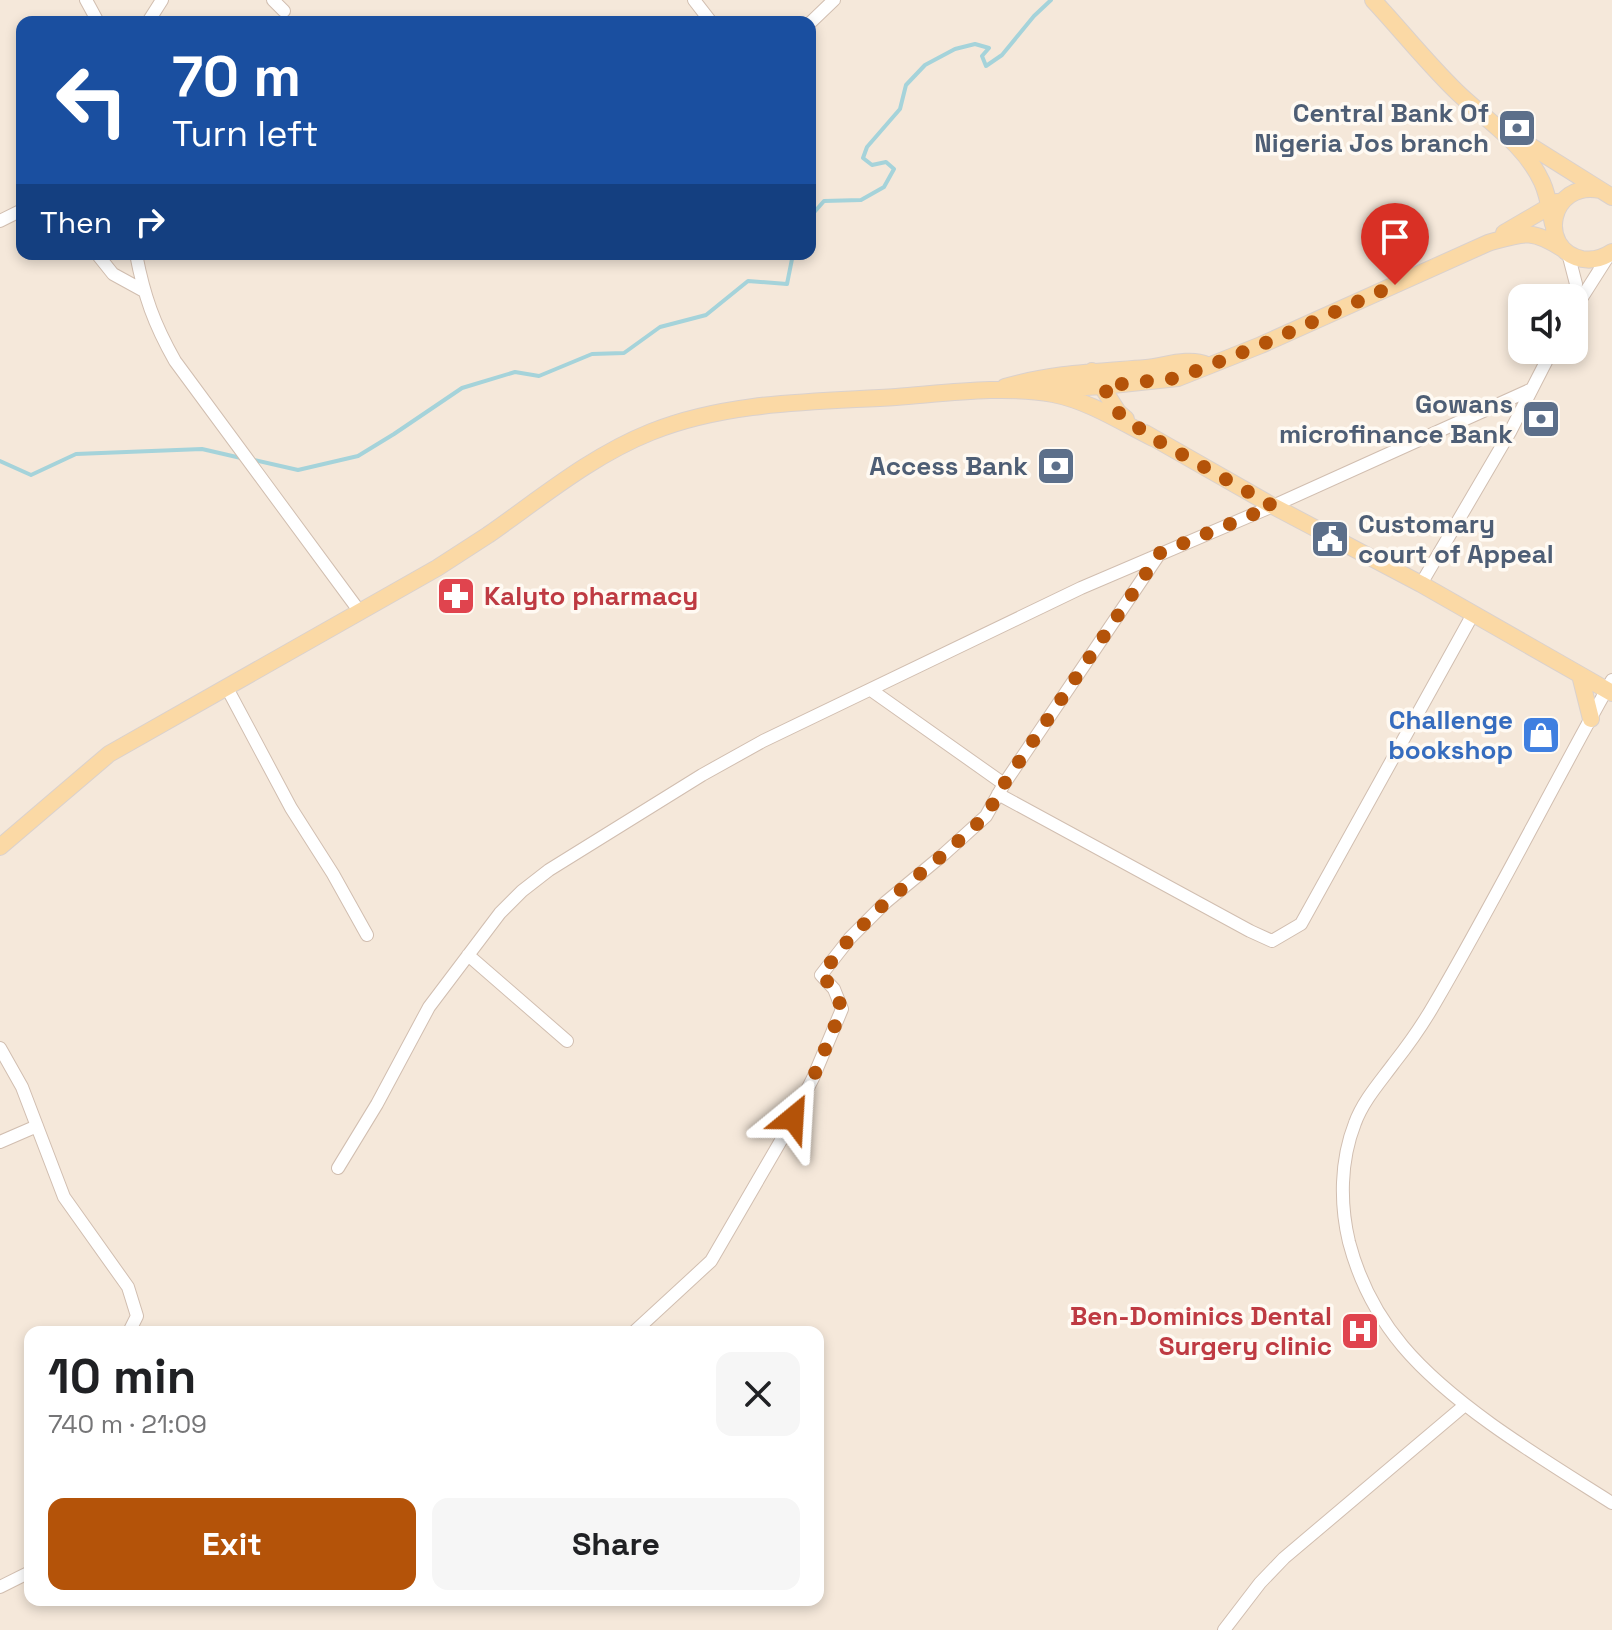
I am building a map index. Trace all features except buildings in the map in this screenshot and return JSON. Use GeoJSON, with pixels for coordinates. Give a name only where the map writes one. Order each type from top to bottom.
{"type":"FeatureCollection","features":[{"type":"Feature","properties":{"kind":"main road"},"geometry":{"type":"LineString","coordinates":[[1373,0],[1458,93],[1498,127],[1531,164],[1550,206],[1556,236],[1566,251]]}},
{"type":"Feature","properties":{"kind":"main road"},"geometry":{"type":"LineString","coordinates":[[1498,127],[1606,193]]}},
{"type":"Feature","properties":{"kind":"main road"},"geometry":{"type":"LineString","coordinates":[[1021,391],[1178,378],[1261,345],[1488,243],[1582,189],[1606,193]]}},
{"type":"Feature","properties":{"kind":"main road"},"geometry":{"type":"LineString","coordinates":[[1553,224],[1565,197]]}},
{"type":"Feature","properties":{"kind":"main road"},"geometry":{"type":"LineString","coordinates":[[1488,243],[1528,233],[1547,238],[1585,260],[1610,253]]}},
{"type":"Feature","properties":{"kind":"main road"},"geometry":{"type":"LineString","coordinates":[[992,390],[1059,374],[1192,362],[1207,365]]}},
{"type":"Feature","properties":{"kind":"main road"},"geometry":{"type":"LineString","coordinates":[[1092,371],[1118,412],[1153,438]]}},
{"type":"Feature","properties":{"kind":"main road"},"geometry":{"type":"LineString","coordinates":[[3,840],[109,754],[437,568],[591,462],[652,432],[682,422],[751,408],[992,390],[1053,394],[1089,405],[1421,584],[1580,675],[1610,688]]}},
{"type":"Feature","properties":{"kind":"main road"},"geometry":{"type":"LineString","coordinates":[[1580,675],[1591,719]]}},
{"type":"Feature","properties":{"kind":"street"},"geometry":{"type":"LineString","coordinates":[[273,0],[284,11]]}},
{"type":"Feature","properties":{"kind":"street"},"geometry":{"type":"LineString","coordinates":[[694,0],[706,16]]}},
{"type":"Feature","properties":{"kind":"street"},"geometry":{"type":"LineString","coordinates":[[816,17],[834,0]]}},
{"type":"Feature","properties":{"kind":"street"},"geometry":{"type":"LineString","coordinates":[[1566,251],[1576,284]]}},
{"type":"Feature","properties":{"kind":"street"},"geometry":{"type":"LineString","coordinates":[[1588,288],[1610,253]]}},
{"type":"Feature","properties":{"kind":"street"},"geometry":{"type":"LineString","coordinates":[[102,260],[113,274],[144,291]]}},
{"type":"Feature","properties":{"kind":"street"},"geometry":{"type":"LineString","coordinates":[[137,260],[157,330],[175,361],[360,612]]}},
{"type":"Feature","properties":{"kind":"street"},"geometry":{"type":"LineString","coordinates":[[1421,584],[1510,432],[1545,364]]}},
{"type":"Feature","properties":{"kind":"street"},"geometry":{"type":"LineString","coordinates":[[338,1168],[377,1104],[429,1007],[500,913],[549,870],[763,741],[1081,588],[1273,506],[1532,389]]}},
{"type":"Feature","properties":{"kind":"street"},"geometry":{"type":"LineString","coordinates":[[641,1326],[711,1261],[783,1137],[813,1078],[842,1009],[834,989],[821,975],[850,938],[886,902],[986,816],[1160,553]]}},
{"type":"Feature","properties":{"kind":"street"},"geometry":{"type":"LineString","coordinates":[[871,690],[1001,789],[1272,941],[1301,924],[1473,614]]}},
{"type":"Feature","properties":{"kind":"street"},"geometry":{"type":"LineString","coordinates":[[227,688],[291,808],[367,935]]}},
{"type":"Feature","properties":{"kind":"street"},"geometry":{"type":"LineString","coordinates":[[1610,688],[1433,1006],[1359,1112],[1346,1153],[1343,1211],[1351,1250],[1365,1288],[1380,1317],[1402,1348],[1465,1405],[1528,1451],[1612,1503]]}},
{"type":"Feature","properties":{"kind":"street"},"geometry":{"type":"LineString","coordinates":[[468,955],[567,1041]]}},
{"type":"Feature","properties":{"kind":"street"},"geometry":{"type":"LineString","coordinates":[[0,1048],[22,1087],[64,1197],[128,1287],[137,1316],[132,1326]]}},
{"type":"Feature","properties":{"kind":"street"},"geometry":{"type":"LineString","coordinates":[[0,1142],[37,1126]]}},
{"type":"Feature","properties":{"kind":"street"},"geometry":{"type":"LineString","coordinates":[[1224,1630],[1260,1583],[1284,1558],[1465,1405]]}},
{"type":"Feature","properties":{"kind":"street"},"geometry":{"type":"LineString","coordinates":[[0,1587],[24,1575]]}},
{"type":"Feature","properties":{"kind":"shaded area"},"geometry":{"type":"Polygon","coordinates":[[[0,0],[1612,0],[1612,1630],[0,1630],[0,0]]]}},
{"type":"Feature","properties":{"kind":"waterway"},"geometry":{"type":"LineString","coordinates":[[816,210],[824,201],[861,200],[884,187],[894,169],[886,162],[872,165],[863,158],[867,147],[900,109],[906,85],[925,65],[955,49],[975,44],[989,48],[982,56],[986,66],[1002,55],[1051,0]]}},
{"type":"Feature","properties":{"kind":"waterway"},"geometry":{"type":"LineString","coordinates":[[254,460],[298,470],[358,456],[462,388],[515,372],[539,376],[592,354],[624,353],[660,327],[706,315],[748,281],[787,284],[792,260]]}},
{"type":"Feature","properties":{"kind":"waterway"},"geometry":{"type":"LineString","coordinates":[[0,461],[31,475],[76,454],[202,449],[241,458]]}},
{"type":"Feature","properties":{"kind":"place","name":"Central Bank Of Nigeria Jos branch"},"geometry":{"type":"Point","coordinates":[1517,128]}},
{"type":"Feature","properties":{"kind":"place","name":"Gowans microfinance Bank"},"geometry":{"type":"Point","coordinates":[1541,419]}},
{"type":"Feature","properties":{"kind":"place","name":"Access Bank"},"geometry":{"type":"Point","coordinates":[1056,466]}},
{"type":"Feature","properties":{"kind":"place","name":"Customary court of Appeal"},"geometry":{"type":"Point","coordinates":[1330,539]}},
{"type":"Feature","properties":{"kind":"place","name":"Kalyto pharmacy"},"geometry":{"type":"Point","coordinates":[456,596]}},
{"type":"Feature","properties":{"kind":"place","name":"Challenge bookshop"},"geometry":{"type":"Point","coordinates":[1541,735]}},
{"type":"Feature","properties":{"kind":"place","name":"Ben-Dominics Dental Surgery clinic"},"geometry":{"type":"Point","coordinates":[1360,1331]}},
{"type":"Feature","properties":{"kind":"route"},"geometry":{"type":"LineString","coordinates":[[793,1118],[842,1009],[834,989],[821,975],[850,938],[886,902],[986,816],[1004,784],[1160,553],[1273,506],[1153,438],[1126,419],[1113,405],[1103,386],[1178,378],[1395,285]]}}]}
